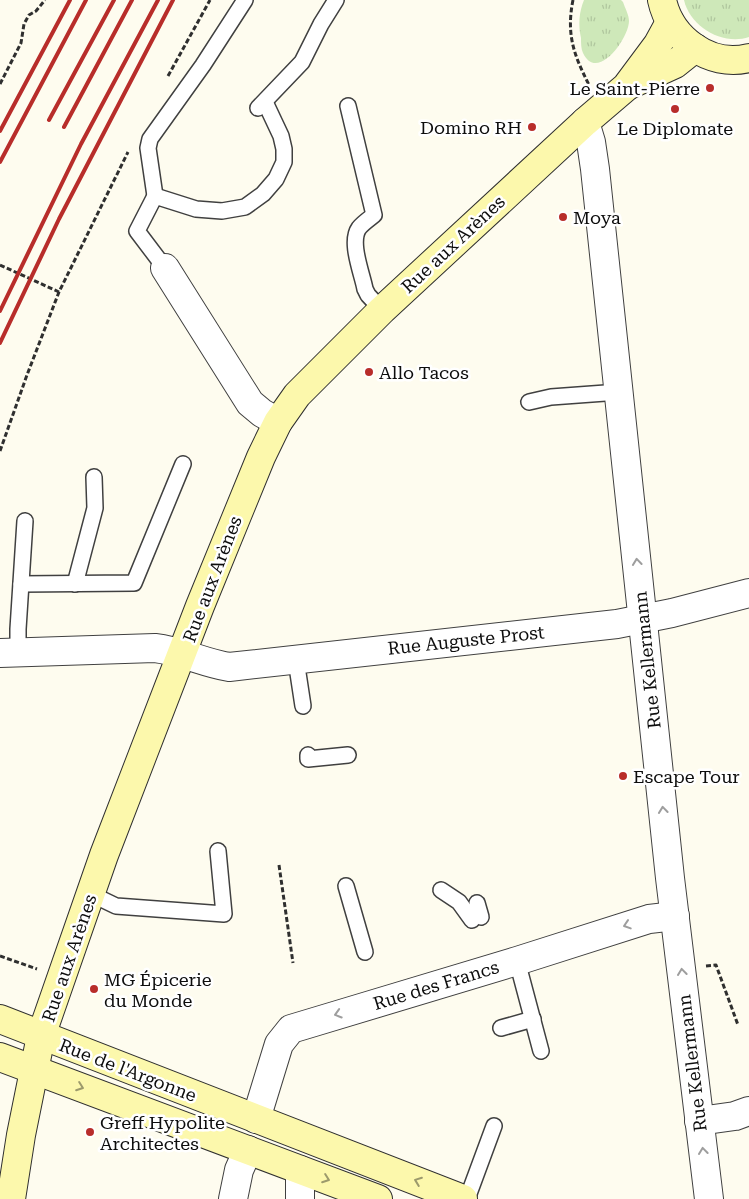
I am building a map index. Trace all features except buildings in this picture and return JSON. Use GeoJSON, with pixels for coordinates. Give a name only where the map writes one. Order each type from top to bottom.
{"type":"FeatureCollection","features":[{"type":"Feature","properties":{"kind":"main road","name":"Rue aux Arènes"},"geometry":{"type":"LineString","coordinates":[[11,1199],[21,1135],[41,1036],[104,855],[200,606],[257,465],[278,422],[297,395],[382,310],[593,115],[626,87],[658,44],[666,11]]}},
{"type":"Feature","properties":{"kind":"main road"},"geometry":{"type":"LineString","coordinates":[[666,11],[681,37],[695,48],[711,56],[728,59],[749,58]]}},
{"type":"Feature","properties":{"kind":"main road","name":"Rue aux Arènes"},"geometry":{"type":"LineString","coordinates":[[626,87],[675,64],[695,48]]}},
{"type":"Feature","properties":{"kind":"main road","name":"Rue de l'Argonne"},"geometry":{"type":"LineString","coordinates":[[0,1019],[465,1199]]}},
{"type":"Feature","properties":{"kind":"main road","name":"Rue de l'Argonne"},"geometry":{"type":"LineString","coordinates":[[0,1057],[378,1199]]}},
{"type":"Feature","properties":{"kind":"main road"},"geometry":{"type":"LineString","coordinates":[[248,1150],[256,1119]]}},
{"type":"Feature","properties":{"kind":"street","name":"Rue Kellermann"},"geometry":{"type":"LineString","coordinates":[[593,115],[591,142],[675,916],[709,1199]]}},
{"type":"Feature","properties":{"kind":"street"},"geometry":{"type":"LineString","coordinates":[[165,268],[250,403],[262,413],[278,422]]}},
{"type":"Feature","properties":{"kind":"street","name":"Rue Auguste Prost"},"geometry":{"type":"LineString","coordinates":[[9,653],[155,648],[171,650],[211,664],[229,667],[617,624],[672,614],[749,594]]}},
{"type":"Feature","properties":{"kind":"street","name":"Rue des Francs"},"geometry":{"type":"LineString","coordinates":[[256,1119],[279,1044],[291,1029],[376,995],[649,919],[675,916]]}},
{"type":"Feature","properties":{"kind":"street"},"geometry":{"type":"LineString","coordinates":[[699,1122],[735,1116],[749,1110]]}},
{"type":"Feature","properties":{"kind":"street"},"geometry":{"type":"LineString","coordinates":[[233,1199],[239,1170],[248,1150]]}},
{"type":"Feature","properties":{"kind":"street"},"geometry":{"type":"LineString","coordinates":[[300,1170],[300,1199]]}},
{"type":"Feature","properties":{"kind":"lane"},"geometry":{"type":"LineString","coordinates":[[165,268],[137,231],[156,196],[148,148],[150,139],[203,65],[245,0]]}},
{"type":"Feature","properties":{"kind":"lane"},"geometry":{"type":"LineString","coordinates":[[156,196],[196,209],[222,211],[245,207],[263,194],[276,179],[284,162],[284,149],[281,136],[261,106],[302,62],[321,24],[336,0]]}},
{"type":"Feature","properties":{"kind":"lane"},"geometry":{"type":"LineString","coordinates":[[348,106],[374,214],[359,228],[355,246],[365,289],[382,310]]}},
{"type":"Feature","properties":{"kind":"lane"},"geometry":{"type":"LineString","coordinates":[[529,402],[551,397],[619,392]]}},
{"type":"Feature","properties":{"kind":"lane"},"geometry":{"type":"LineString","coordinates":[[21,584],[134,584],[183,464]]}},
{"type":"Feature","properties":{"kind":"lane"},"geometry":{"type":"LineString","coordinates":[[76,584],[95,508],[94,477]]}},
{"type":"Feature","properties":{"kind":"lane"},"geometry":{"type":"LineString","coordinates":[[9,653],[21,584],[25,521]]}},
{"type":"Feature","properties":{"kind":"lane"},"geometry":{"type":"LineString","coordinates":[[296,660],[303,706]]}},
{"type":"Feature","properties":{"kind":"lane"},"geometry":{"type":"LineString","coordinates":[[308,755],[308,759],[348,755]]}},
{"type":"Feature","properties":{"kind":"lane"},"geometry":{"type":"LineString","coordinates":[[91,894],[116,906],[224,914],[218,852]]}},
{"type":"Feature","properties":{"kind":"lane"},"geometry":{"type":"LineString","coordinates":[[346,886],[364,952]]}},
{"type":"Feature","properties":{"kind":"lane"},"geometry":{"type":"LineString","coordinates":[[441,890],[477,913]]}},
{"type":"Feature","properties":{"kind":"lane"},"geometry":{"type":"LineString","coordinates":[[496,961],[533,1019],[541,1051]]}},
{"type":"Feature","properties":{"kind":"lane"},"geometry":{"type":"LineString","coordinates":[[501,1028],[533,1019]]}},
{"type":"Feature","properties":{"kind":"lane"},"geometry":{"type":"LineString","coordinates":[[465,1199],[494,1126]]}},
{"type":"Feature","properties":{"kind":"path"},"geometry":{"type":"LineString","coordinates":[[0,84],[21,43],[24,24],[29,15],[36,11],[45,0]]}},
{"type":"Feature","properties":{"kind":"path"},"geometry":{"type":"LineString","coordinates":[[167,78],[210,0]]}},
{"type":"Feature","properties":{"kind":"path"},"geometry":{"type":"LineString","coordinates":[[573,0],[570,31],[576,60],[593,115]]}},
{"type":"Feature","properties":{"kind":"path"},"geometry":{"type":"LineString","coordinates":[[0,452],[58,292],[131,145]]}},
{"type":"Feature","properties":{"kind":"path"},"geometry":{"type":"LineString","coordinates":[[0,265],[58,292]]}},
{"type":"Feature","properties":{"kind":"path"},"geometry":{"type":"LineString","coordinates":[[279,866],[293,963]]}},
{"type":"Feature","properties":{"kind":"path"},"geometry":{"type":"LineString","coordinates":[[0,956],[39,970]]}},
{"type":"Feature","properties":{"kind":"path"},"geometry":{"type":"LineString","coordinates":[[709,966],[716,965],[738,1025]]}},
{"type":"Feature","properties":{"kind":"green space"},"geometry":{"type":"Polygon","coordinates":[[[584,0],[621,0],[628,14],[628,28],[624,37],[618,47],[604,61],[596,63],[589,61],[582,50],[579,19],[584,0]]]}},
{"type":"Feature","properties":{"kind":"green space"},"geometry":{"type":"Polygon","coordinates":[[[684,0],[749,0],[749,37],[729,39],[709,32],[693,18],[687,10],[684,0]]]}},
{"type":"Feature","properties":{"kind":"railway"},"geometry":{"type":"LineString","coordinates":[[0,131],[70,0]]}},
{"type":"Feature","properties":{"kind":"railway"},"geometry":{"type":"LineString","coordinates":[[0,162],[86,0]]}},
{"type":"Feature","properties":{"kind":"railway"},"geometry":{"type":"LineString","coordinates":[[49,120],[114,0]]}},
{"type":"Feature","properties":{"kind":"railway"},"geometry":{"type":"LineString","coordinates":[[64,127],[132,0]]}},
{"type":"Feature","properties":{"kind":"railway"},"geometry":{"type":"LineString","coordinates":[[0,311],[81,144],[158,0]]}},
{"type":"Feature","properties":{"kind":"railway"},"geometry":{"type":"LineString","coordinates":[[0,343],[59,219],[173,0]]}},
{"type":"Feature","properties":{"kind":"place","name":"Le Saint-Pierre"},"geometry":{"type":"Point","coordinates":[710,88]}},
{"type":"Feature","properties":{"kind":"place","name":"Le Diplomate"},"geometry":{"type":"Point","coordinates":[675,109]}},
{"type":"Feature","properties":{"kind":"place","name":"Domino RH"},"geometry":{"type":"Point","coordinates":[532,127]}},
{"type":"Feature","properties":{"kind":"place","name":"Moya"},"geometry":{"type":"Point","coordinates":[563,217]}},
{"type":"Feature","properties":{"kind":"place","name":"Allo Tacos"},"geometry":{"type":"Point","coordinates":[369,372]}},
{"type":"Feature","properties":{"kind":"place","name":"Escape Tour"},"geometry":{"type":"Point","coordinates":[623,776]}},
{"type":"Feature","properties":{"kind":"place","name":"MG Épicerie du Monde"},"geometry":{"type":"Point","coordinates":[94,989]}},
{"type":"Feature","properties":{"kind":"place","name":"Greff Hypolite Architectes"},"geometry":{"type":"Point","coordinates":[90,1132]}}]}
